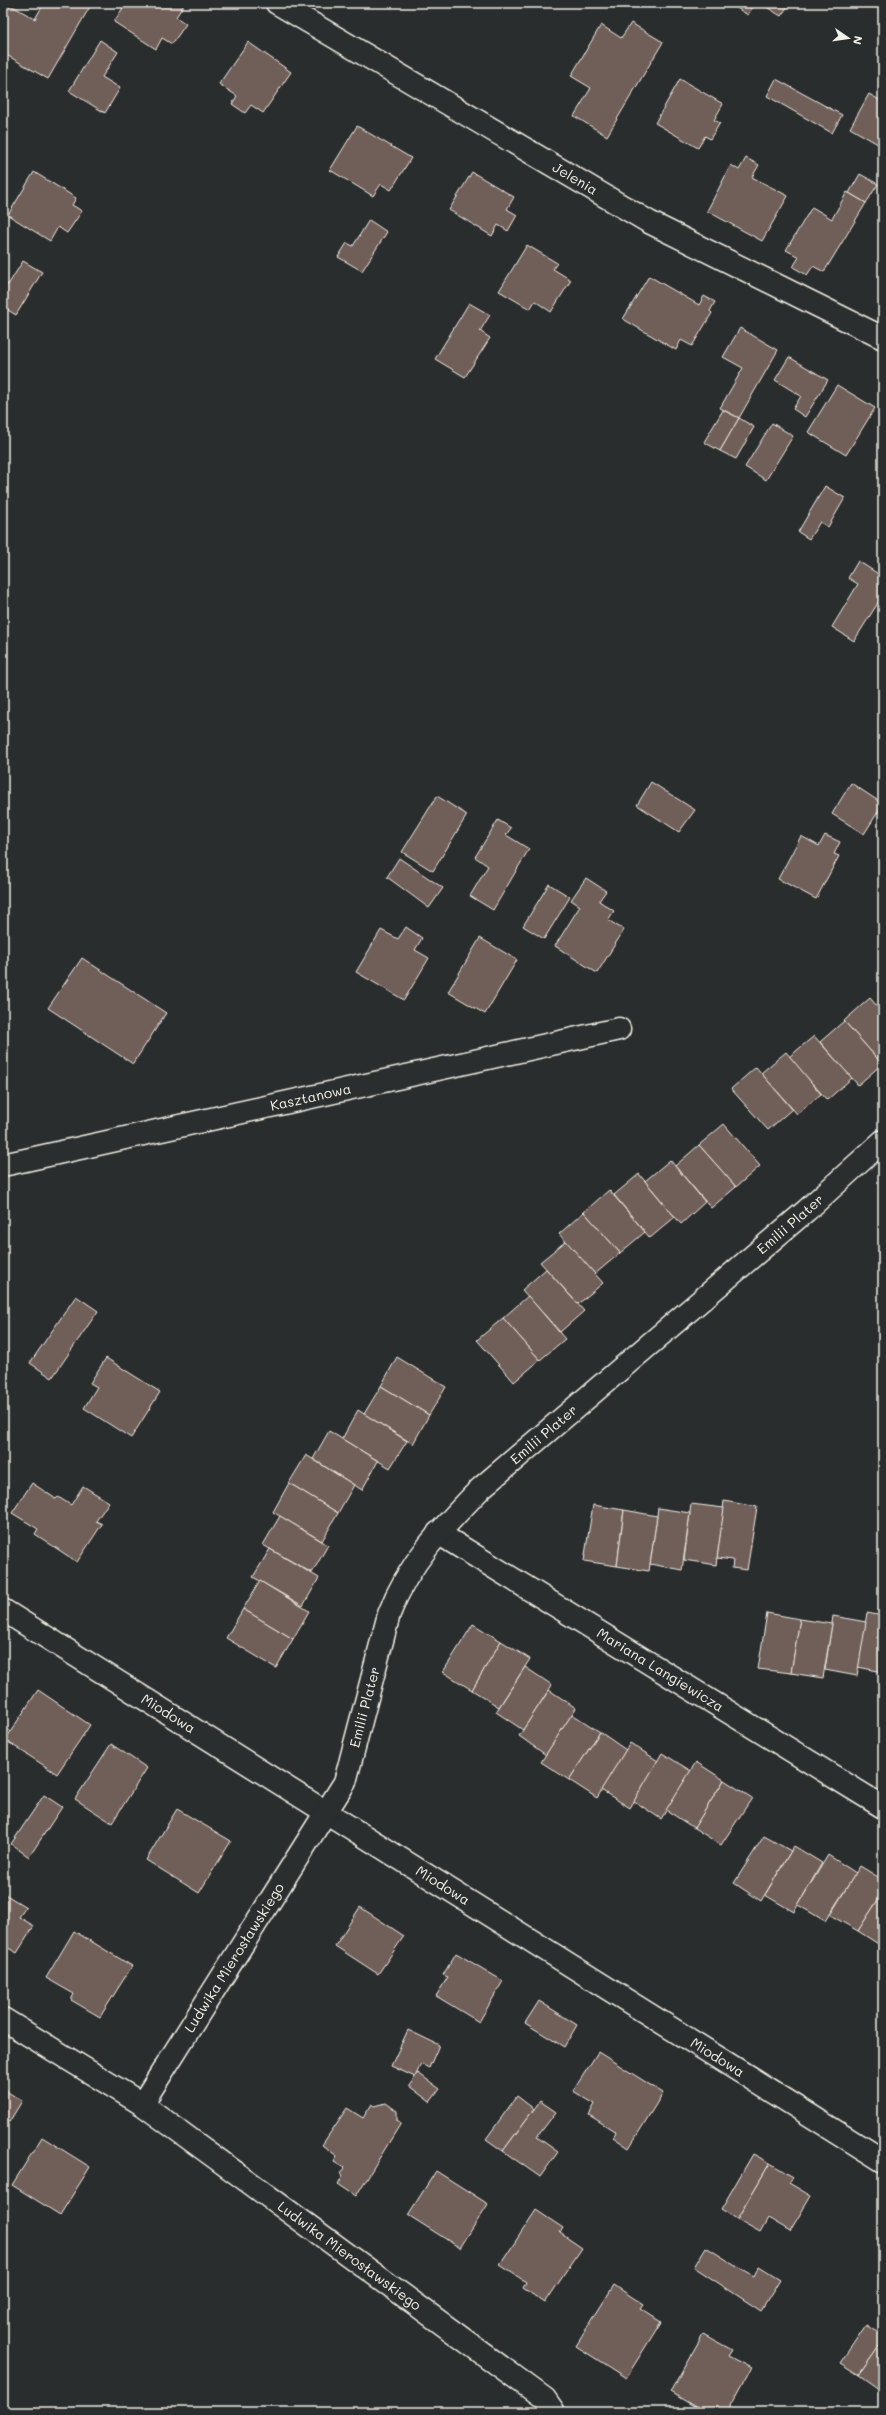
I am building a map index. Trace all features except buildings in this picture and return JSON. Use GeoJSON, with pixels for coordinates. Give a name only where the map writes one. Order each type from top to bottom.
{"type":"FeatureCollection","features":[{"type":"Feature","properties":{"kind":"street","name":"Jelenia"},"geometry":{"type":"LineString","coordinates":[[276,3],[649,222],[883,338]]}},
{"type":"Feature","properties":{"kind":"street","name":"Kasztanowa"},"geometry":{"type":"LineString","coordinates":[[3,1165],[619,1029]]}},
{"type":"Feature","properties":{"kind":"street","name":"Emilii Plater"},"geometry":{"type":"LineString","coordinates":[[326,1810],[345,1782],[389,1614],[398,1591],[438,1533],[482,1488],[808,1210],[883,1141]]}},
{"type":"Feature","properties":{"kind":"street","name":"Mariana Langiewicza"},"geometry":{"type":"LineString","coordinates":[[438,1533],[883,1807]]}},
{"type":"Feature","properties":{"kind":"street","name":"Miodowa"},"geometry":{"type":"LineString","coordinates":[[3,1610],[326,1810],[883,2161]]}},
{"type":"Feature","properties":{"kind":"street","name":"Ludwika Mierosławskiego"},"geometry":{"type":"LineString","coordinates":[[142,2104],[326,1810]]}},
{"type":"Feature","properties":{"kind":"street","name":"Ludwika Mierosławskiego"},"geometry":{"type":"LineString","coordinates":[[3,2019],[142,2104],[545,2399],[554,2412]]}}]}
